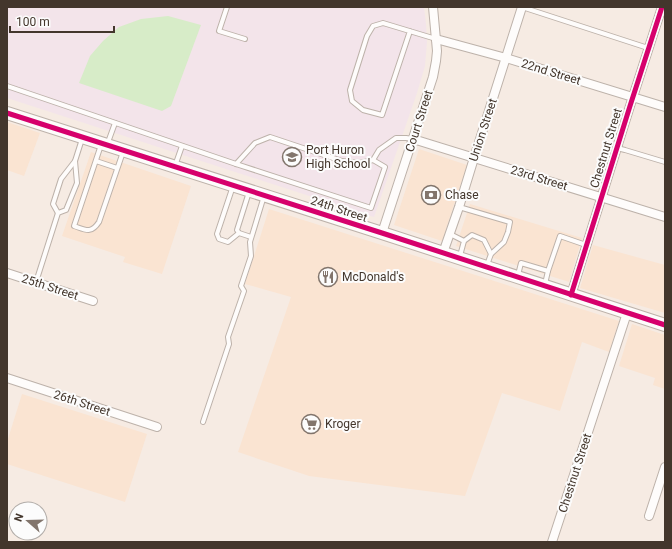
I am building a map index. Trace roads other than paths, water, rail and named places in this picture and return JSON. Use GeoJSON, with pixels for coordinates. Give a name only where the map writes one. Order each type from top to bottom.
{"type":"FeatureCollection","features":[{"type":"Feature","properties":{"kind":"street","name":"Court Street"},"geometry":{"type":"LineString","coordinates":[[382,233],[433,77],[436,61],[436,39],[433,7]]}},
{"type":"Feature","properties":{"kind":"street","name":"Union Street"},"geometry":{"type":"LineString","coordinates":[[443,253],[522,7]]}},
{"type":"Feature","properties":{"kind":"street","name":"Chestnut Street"},"geometry":{"type":"LineString","coordinates":[[571,295],[662,7]]}},
{"type":"Feature","properties":{"kind":"street","name":"22nd Street"},"geometry":{"type":"LineString","coordinates":[[436,39],[506,58],[665,107]]}},
{"type":"Feature","properties":{"kind":"street","name":"24th Street"},"geometry":{"type":"LineString","coordinates":[[7,113],[665,325]]}},
{"type":"Feature","properties":{"kind":"street","name":"23rd Street"},"geometry":{"type":"LineString","coordinates":[[413,139],[665,217]]}},
{"type":"Feature","properties":{"kind":"street","name":"25th Street"},"geometry":{"type":"LineString","coordinates":[[7,273],[93,301]]}},
{"type":"Feature","properties":{"kind":"street","name":"Chestnut Street"},"geometry":{"type":"LineString","coordinates":[[552,542],[627,313]]}},
{"type":"Feature","properties":{"kind":"street","name":"26th Street"},"geometry":{"type":"LineString","coordinates":[[7,378],[157,427]]}},
{"type":"Feature","properties":{"kind":"street"},"geometry":{"type":"LineString","coordinates":[[649,516],[665,467]]}},
{"type":"Feature","properties":{"kind":"lane"},"geometry":{"type":"LineString","coordinates":[[227,7],[219,31],[245,40]]}},
{"type":"Feature","properties":{"kind":"lane"},"geometry":{"type":"LineString","coordinates":[[522,7],[649,48]]}},
{"type":"Feature","properties":{"kind":"lane"},"geometry":{"type":"LineString","coordinates":[[410,31],[382,115],[363,110],[352,101],[350,90],[367,36],[373,26],[384,23],[410,31],[436,39]]}},
{"type":"Feature","properties":{"kind":"lane"},"geometry":{"type":"LineString","coordinates":[[7,86],[182,146],[236,164],[371,208],[384,167],[373,160],[360,163],[342,161],[270,137],[254,143],[236,164]]}},
{"type":"Feature","properties":{"kind":"lane"},"geometry":{"type":"LineString","coordinates":[[115,123],[96,161],[74,226],[90,230],[99,222],[124,150]]}},
{"type":"Feature","properties":{"kind":"lane"},"geometry":{"type":"LineString","coordinates":[[58,213],[66,210],[77,183],[75,161],[82,137]]}},
{"type":"Feature","properties":{"kind":"lane"},"geometry":{"type":"LineString","coordinates":[[373,160],[379,150],[396,138],[413,139]]}},
{"type":"Feature","properties":{"kind":"lane"},"geometry":{"type":"LineString","coordinates":[[174,166],[182,146]]}},
{"type":"Feature","properties":{"kind":"lane"},"geometry":{"type":"LineString","coordinates":[[617,148],[665,162]]}},
{"type":"Feature","properties":{"kind":"lane"},"geometry":{"type":"LineString","coordinates":[[35,282],[58,213],[53,204],[61,179],[75,161]]}},
{"type":"Feature","properties":{"kind":"lane"},"geometry":{"type":"LineString","coordinates":[[96,161],[118,168]]}},
{"type":"Feature","properties":{"kind":"lane"},"geometry":{"type":"LineString","coordinates":[[234,185],[217,234],[219,239],[228,242],[239,233]]}},
{"type":"Feature","properties":{"kind":"lane"},"geometry":{"type":"LineString","coordinates":[[239,233],[237,230],[249,190]]}},
{"type":"Feature","properties":{"kind":"lane"},"geometry":{"type":"LineString","coordinates":[[203,422],[229,344],[228,337],[244,291],[241,286],[251,256],[251,237],[264,195]]}},
{"type":"Feature","properties":{"kind":"lane"},"geometry":{"type":"LineString","coordinates":[[459,207],[510,222],[504,242],[492,254],[486,267]]}},
{"type":"Feature","properties":{"kind":"lane"},"geometry":{"type":"LineString","coordinates":[[239,233],[251,237]]}},
{"type":"Feature","properties":{"kind":"lane"},"geometry":{"type":"LineString","coordinates":[[450,234],[464,241]]}},
{"type":"Feature","properties":{"kind":"lane"},"geometry":{"type":"LineString","coordinates":[[459,258],[464,241],[472,235],[484,240],[492,254]]}},
{"type":"Feature","properties":{"kind":"lane"},"geometry":{"type":"LineString","coordinates":[[544,286],[560,236],[586,245]]}},
{"type":"Feature","properties":{"kind":"lane"},"geometry":{"type":"LineString","coordinates":[[517,277],[521,263],[548,271]]}},
{"type":"Feature","properties":{"kind":"place","name":"Port Huron High School"},"geometry":{"type":"Point","coordinates":[292,157]}},
{"type":"Feature","properties":{"kind":"place","name":"Chase"},"geometry":{"type":"Point","coordinates":[431,195]}},
{"type":"Feature","properties":{"kind":"place","name":"McDonald's"},"geometry":{"type":"Point","coordinates":[328,277]}},
{"type":"Feature","properties":{"kind":"place","name":"Kroger"},"geometry":{"type":"Point","coordinates":[311,424]}}]}
